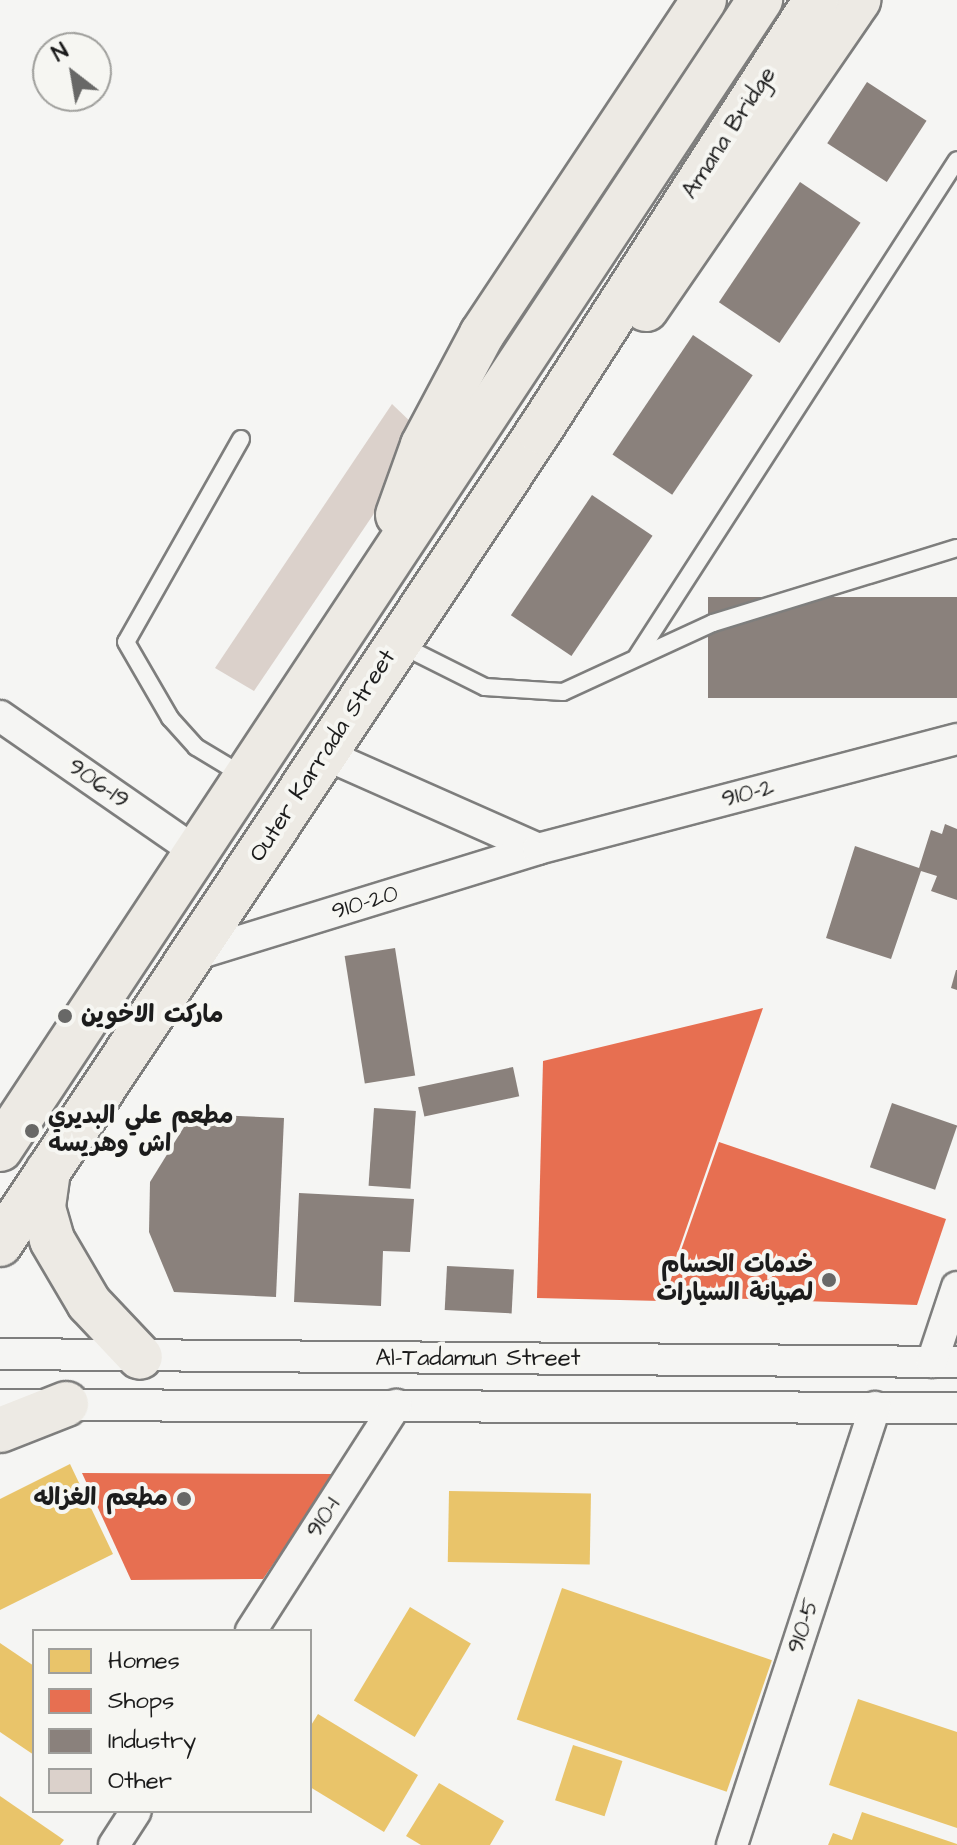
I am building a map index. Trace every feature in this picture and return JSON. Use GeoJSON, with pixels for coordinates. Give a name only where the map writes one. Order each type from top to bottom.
{"type":"FeatureCollection","features":[{"type":"Feature","properties":{"kind":"main road"},"geometry":{"type":"LineString","coordinates":[[0,1149],[385,564],[423,445],[450,388],[704,0]]}},
{"type":"Feature","properties":{"kind":"main road","name":"Amana Bridge"},"geometry":{"type":"LineString","coordinates":[[385,564],[760,0]]}},
{"type":"Feature","properties":{"kind":"main road","name":"Amana Bridge"},"geometry":{"type":"LineString","coordinates":[[642,267],[816,0]]}},
{"type":"Feature","properties":{"kind":"main road"},"geometry":{"type":"LineString","coordinates":[[539,431],[614,349],[682,262],[858,0]]}},
{"type":"Feature","properties":{"kind":"main road","name":"Outer Karrada Street"},"geometry":{"type":"LineString","coordinates":[[0,1244],[539,431],[642,267]]}},
{"type":"Feature","properties":{"kind":"main road"},"geometry":{"type":"LineString","coordinates":[[48,1171],[43,1208],[52,1240],[89,1303],[140,1357]]}},
{"type":"Feature","properties":{"kind":"main road"},"geometry":{"type":"LineString","coordinates":[[0,1430],[66,1404]]}},
{"type":"Feature","properties":{"kind":"street","name":"906-19"},"geometry":{"type":"LineString","coordinates":[[0,716],[195,851]]}},
{"type":"Feature","properties":{"kind":"street","name":"910-2"},"geometry":{"type":"LineString","coordinates":[[538,849],[957,739]]}},
{"type":"Feature","properties":{"kind":"street"},"geometry":{"type":"LineString","coordinates":[[324,754],[538,849]]}},
{"type":"Feature","properties":{"kind":"street","name":"910-20"},"geometry":{"type":"LineString","coordinates":[[191,956],[538,849]]}},
{"type":"Feature","properties":{"kind":"street"},"geometry":{"type":"LineString","coordinates":[[945,1362],[957,1287]]}},
{"type":"Feature","properties":{"kind":"street","name":"Al-Tadamun Street"},"geometry":{"type":"LineString","coordinates":[[0,1354],[945,1362]]}},
{"type":"Feature","properties":{"kind":"street","name":"Al-Tadamun Street"},"geometry":{"type":"LineString","coordinates":[[0,1405],[957,1408]]}},
{"type":"Feature","properties":{"kind":"street","name":"910-1"},"geometry":{"type":"LineString","coordinates":[[252,1629],[396,1405]]}},
{"type":"Feature","properties":{"kind":"street","name":"910-5"},"geometry":{"type":"LineString","coordinates":[[732,1845],[875,1407]]}},
{"type":"Feature","properties":{"kind":"street"},"geometry":{"type":"LineString","coordinates":[[114,1845],[135,1813]]}},
{"type":"Feature","properties":{"kind":"lane"},"geometry":{"type":"LineString","coordinates":[[636,658],[957,160]]}},
{"type":"Feature","properties":{"kind":"lane"},"geometry":{"type":"LineString","coordinates":[[241,439],[126,642],[170,718],[196,747],[245,777]]}},
{"type":"Feature","properties":{"kind":"lane"},"geometry":{"type":"LineString","coordinates":[[397,643],[485,687],[563,692],[713,623],[957,548]]}},
{"type":"Feature","properties":{"kind":"building: Homes"},"geometry":{"type":"Polygon","coordinates":[[[70,1464],[113,1554],[0,1610],[0,1499],[70,1464]]]}},
{"type":"Feature","properties":{"kind":"building: Homes"},"geometry":{"type":"Polygon","coordinates":[[[449,1491],[591,1493],[590,1564],[448,1562],[449,1491]]]}},
{"type":"Feature","properties":{"kind":"building: Homes"},"geometry":{"type":"Polygon","coordinates":[[[562,1588],[772,1660],[727,1792],[517,1719],[562,1588]]]}},
{"type":"Feature","properties":{"kind":"building: Homes"},"geometry":{"type":"Polygon","coordinates":[[[410,1607],[471,1644],[415,1737],[354,1700],[410,1607]]]}},
{"type":"Feature","properties":{"kind":"building: Homes"},"geometry":{"type":"Polygon","coordinates":[[[0,1643],[32,1665],[32,1754],[0,1732],[0,1643]]]}},
{"type":"Feature","properties":{"kind":"building: Homes"},"geometry":{"type":"Polygon","coordinates":[[[858,1699],[957,1732],[957,1828],[829,1785],[858,1699]]]}},
{"type":"Feature","properties":{"kind":"building: Homes"},"geometry":{"type":"Polygon","coordinates":[[[318,1714],[418,1775],[384,1832],[312,1788],[312,1724],[318,1714]]]}},
{"type":"Feature","properties":{"kind":"building: Homes"},"geometry":{"type":"Polygon","coordinates":[[[573,1745],[622,1761],[605,1816],[555,1800],[573,1745]]]}},
{"type":"Feature","properties":{"kind":"building: Homes"},"geometry":{"type":"Polygon","coordinates":[[[439,1783],[504,1821],[490,1845],[421,1845],[406,1836],[439,1783]]]}},
{"type":"Feature","properties":{"kind":"building: Homes"},"geometry":{"type":"Polygon","coordinates":[[[0,1796],[64,1840],[60,1845],[0,1845],[0,1796]]]}},
{"type":"Feature","properties":{"kind":"building: Homes"},"geometry":{"type":"Polygon","coordinates":[[[862,1812],[957,1845],[828,1845],[833,1833],[852,1840],[862,1812]]]}},
{"type":"Feature","properties":{"kind":"building: Shops"},"geometry":{"type":"Polygon","coordinates":[[[763,1008],[661,1301],[537,1298],[543,1061],[763,1008]]]}},
{"type":"Feature","properties":{"kind":"building: Shops"},"geometry":{"type":"Polygon","coordinates":[[[719,1142],[946,1219],[917,1305],[665,1296],[719,1142]]]}},
{"type":"Feature","properties":{"kind":"building: Shops"},"geometry":{"type":"Polygon","coordinates":[[[82,1473],[335,1474],[263,1579],[131,1580],[82,1473]]]}},
{"type":"Feature","properties":{"kind":"building: Industry"},"geometry":{"type":"Polygon","coordinates":[[[867,82],[927,121],[887,182],[827,143],[867,82]]]}},
{"type":"Feature","properties":{"kind":"building: Industry"},"geometry":{"type":"Polygon","coordinates":[[[800,182],[861,223],[779,343],[719,302],[800,182]]]}},
{"type":"Feature","properties":{"kind":"building: Industry"},"geometry":{"type":"Polygon","coordinates":[[[693,335],[753,375],[672,495],[612,454],[693,335]]]}},
{"type":"Feature","properties":{"kind":"building: Industry"},"geometry":{"type":"Polygon","coordinates":[[[592,495],[653,536],[571,656],[511,615],[592,495]]]}},
{"type":"Feature","properties":{"kind":"building: Industry"},"geometry":{"type":"Polygon","coordinates":[[[708,597],[957,597],[957,698],[708,698],[708,597]]]}},
{"type":"Feature","properties":{"kind":"building: Industry"},"geometry":{"type":"Polygon","coordinates":[[[945,824],[957,829],[957,900],[931,891],[937,876],[921,871],[891,959],[826,938],[855,846],[919,868],[931,830],[942,834],[945,824]]]}},
{"type":"Feature","properties":{"kind":"building: Industry"},"geometry":{"type":"Polygon","coordinates":[[[395,948],[415,1075],[365,1083],[345,956],[395,948]]]}},
{"type":"Feature","properties":{"kind":"building: Industry"},"geometry":{"type":"Polygon","coordinates":[[[957,970],[957,990],[951,988],[957,970]]]}},
{"type":"Feature","properties":{"kind":"building: Industry"},"geometry":{"type":"Polygon","coordinates":[[[513,1067],[519,1096],[424,1117],[418,1087],[513,1067]]]}},
{"type":"Feature","properties":{"kind":"building: Industry"},"geometry":{"type":"Polygon","coordinates":[[[892,1103],[957,1125],[935,1190],[870,1167],[892,1103]]]}},
{"type":"Feature","properties":{"kind":"building: Industry"},"geometry":{"type":"Polygon","coordinates":[[[374,1108],[416,1111],[410,1189],[369,1186],[374,1108]]]}},
{"type":"Feature","properties":{"kind":"building: Industry"},"geometry":{"type":"Polygon","coordinates":[[[192,1114],[284,1118],[276,1297],[174,1292],[149,1232],[150,1182],[192,1114]]]}},
{"type":"Feature","properties":{"kind":"building: Industry"},"geometry":{"type":"Polygon","coordinates":[[[299,1193],[414,1199],[410,1252],[383,1251],[381,1306],[294,1302],[299,1193]]]}},
{"type":"Feature","properties":{"kind":"building: Industry"},"geometry":{"type":"Polygon","coordinates":[[[447,1266],[514,1270],[512,1313],[445,1310],[447,1266]]]}},
{"type":"Feature","properties":{"kind":"building: Other"},"geometry":{"type":"Polygon","coordinates":[[[392,404],[415,426],[373,515],[254,691],[215,668],[392,404]]]}},
{"type":"Feature","properties":{"kind":"place","name":"ماركت الاخوين"},"geometry":{"type":"Point","coordinates":[65,1016]}},
{"type":"Feature","properties":{"kind":"place","name":"مطعم علي البديري اش وهريسه"},"geometry":{"type":"Point","coordinates":[32,1131]}},
{"type":"Feature","properties":{"kind":"place","name":"خدمات الحسام لصيانة السيارات"},"geometry":{"type":"Point","coordinates":[829,1280]}},
{"type":"Feature","properties":{"kind":"place","name":"مطعم الغزاله"},"geometry":{"type":"Point","coordinates":[184,1499]}}]}
